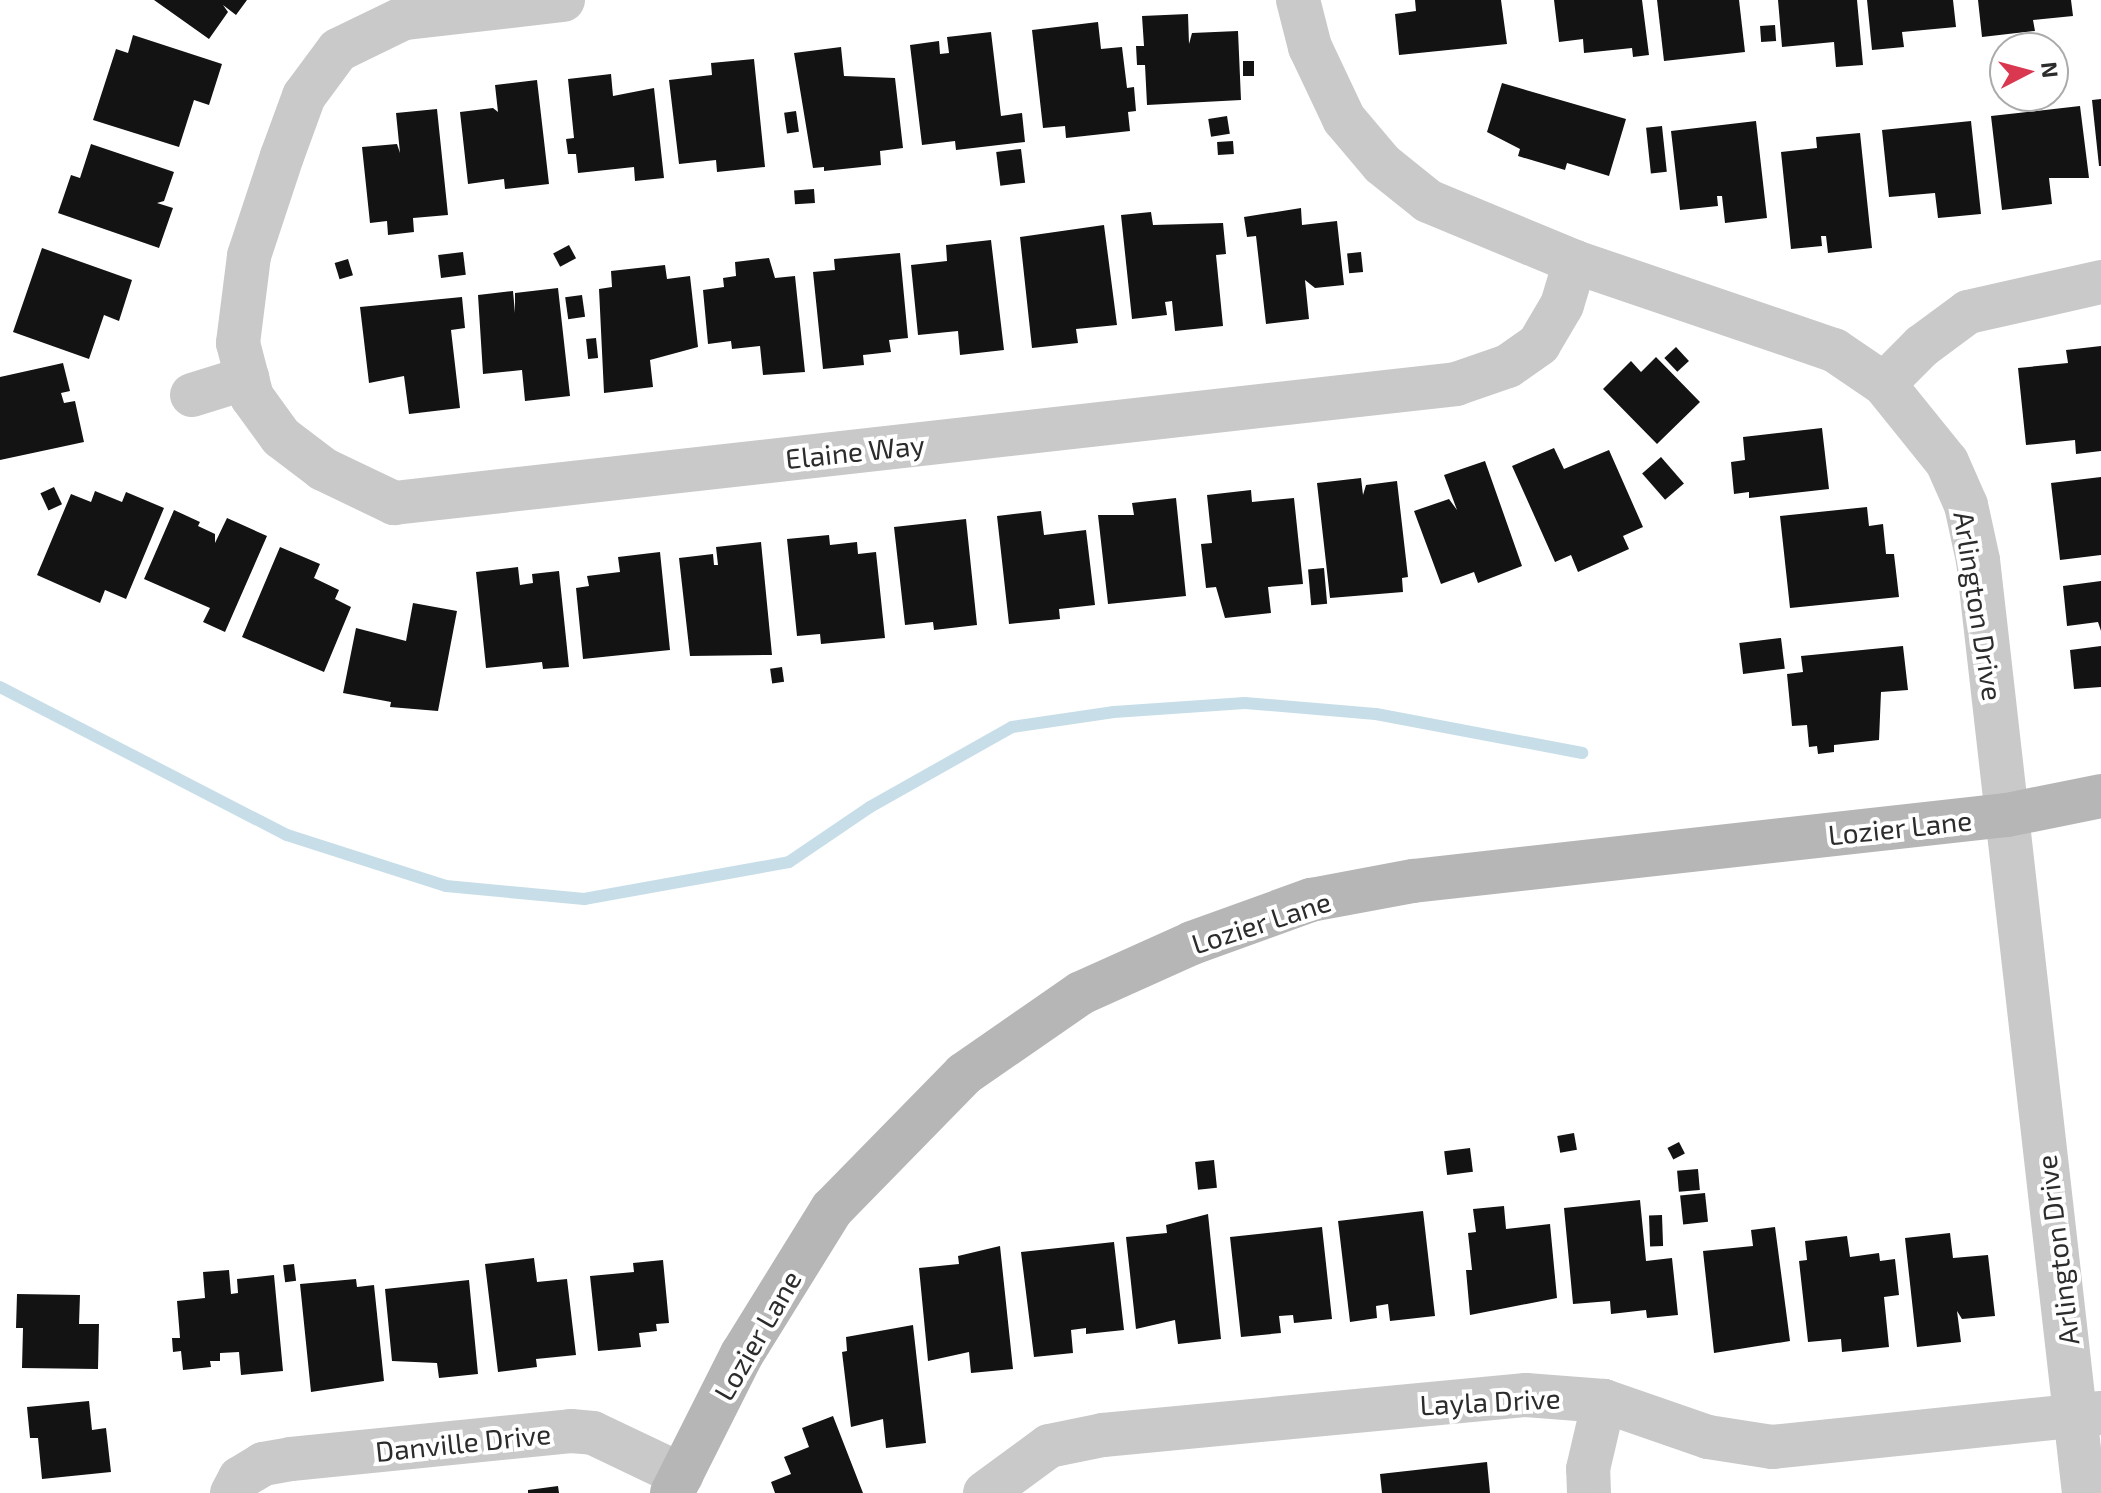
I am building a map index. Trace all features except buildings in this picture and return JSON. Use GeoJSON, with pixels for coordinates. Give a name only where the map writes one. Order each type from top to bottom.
{"type":"FeatureCollection","features":[{"type":"Feature","properties":{"kind":"main road","name":"Lozier Lane"},"geometry":{"type":"LineString","coordinates":[[677,1484],[742,1354],[832,1209],[964,1074],[1081,993],[1192,943],[1311,900],[1413,881],[2007,815],[2101,796]]}},
{"type":"Feature","properties":{"kind":"street","name":"Elaine Way"},"geometry":{"type":"LineString","coordinates":[[563,0],[404,18],[338,50],[304,96],[249,256],[238,343],[252,397],[281,437],[323,469],[394,503],[1456,384],[1508,366],[1539,344],[1562,305],[1575,262]]}},
{"type":"Feature","properties":{"kind":"street","name":"Arlington Drive"},"geometry":{"type":"LineString","coordinates":[[1298,0],[1310,47],[1344,119],[1382,164],[1428,201],[1575,262],[1834,350],[1884,384],[1947,462],[1966,505],[1978,560],[2007,815],[2088,1415],[2084,1493]]}},
{"type":"Feature","properties":{"kind":"street"},"geometry":{"type":"LineString","coordinates":[[1884,384],[1922,346],[1968,312],[2101,282]]}},
{"type":"Feature","properties":{"kind":"street"},"geometry":{"type":"LineString","coordinates":[[192,395],[247,378]]}},
{"type":"Feature","properties":{"kind":"street","name":"Layla Drive"},"geometry":{"type":"LineString","coordinates":[[985,1493],[1049,1446],[1103,1435],[1526,1395],[1604,1401],[1708,1437],[1772,1447],[2088,1415]]}},
{"type":"Feature","properties":{"kind":"street"},"geometry":{"type":"LineString","coordinates":[[1589,1493],[1588,1469],[1604,1401]]}},
{"type":"Feature","properties":{"kind":"street","name":"Danville Drive"},"geometry":{"type":"LineString","coordinates":[[236,1486],[263,1464],[291,1459],[571,1431],[593,1433],[677,1484]]}},
{"type":"Feature","properties":{"kind":"waterway"},"geometry":{"type":"LineString","coordinates":[[0,687],[287,835],[446,886],[584,899],[789,862],[870,807],[1012,727],[1114,712],[1245,703],[1376,714],[1582,753]]}}]}
